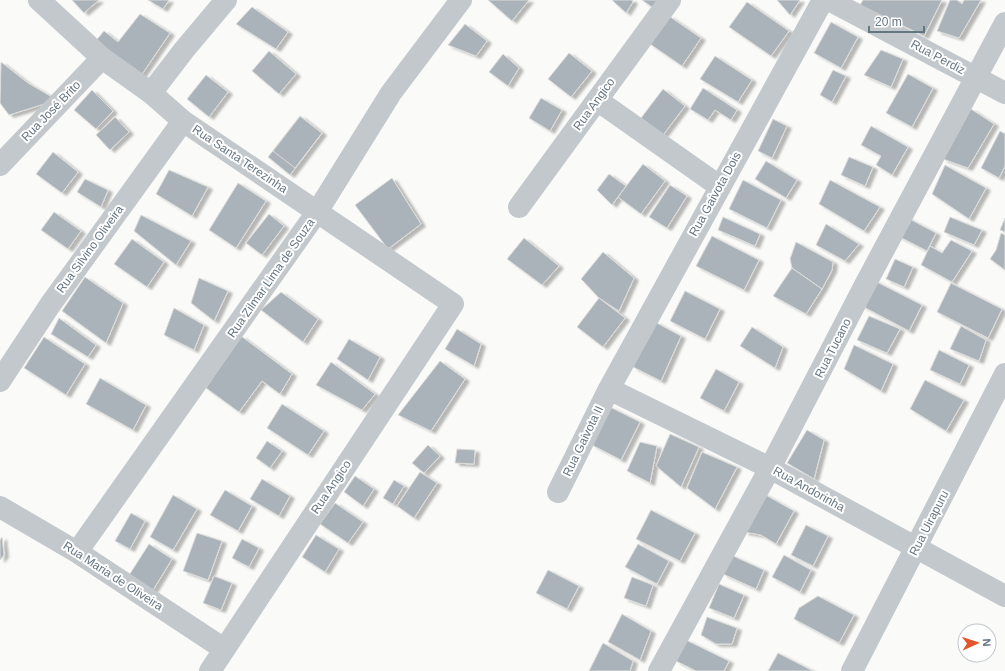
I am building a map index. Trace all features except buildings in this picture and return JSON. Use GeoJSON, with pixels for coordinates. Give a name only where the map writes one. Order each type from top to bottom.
{"type":"FeatureCollection","features":[{"type":"Feature","properties":{"kind":"street","name":"Rua Santa Terezinha"},"geometry":{"type":"LineString","coordinates":[[39,0],[102,58],[152,93],[183,121],[453,304]]}},
{"type":"Feature","properties":{"kind":"street"},"geometry":{"type":"LineString","coordinates":[[152,93],[184,50],[226,0]]}},
{"type":"Feature","properties":{"kind":"street","name":"Rua Zilmar Lima de Souza"},"geometry":{"type":"LineString","coordinates":[[77,552],[317,212],[391,93],[461,0]]}},
{"type":"Feature","properties":{"kind":"street","name":"Rua Angico"},"geometry":{"type":"LineString","coordinates":[[519,207],[670,0]]}},
{"type":"Feature","properties":{"kind":"street","name":"Rua Gaivota Dois"},"geometry":{"type":"LineString","coordinates":[[608,389],[823,0]]}},
{"type":"Feature","properties":{"kind":"street","name":"Rua Perdiz"},"geometry":{"type":"LineString","coordinates":[[829,0],[1005,92]]}},
{"type":"Feature","properties":{"kind":"street","name":"Rua Tucano"},"geometry":{"type":"LineString","coordinates":[[659,671],[770,468],[866,283],[1005,23]]}},
{"type":"Feature","properties":{"kind":"street","name":"Rua José Brito"},"geometry":{"type":"LineString","coordinates":[[0,165],[102,58]]}},
{"type":"Feature","properties":{"kind":"street"},"geometry":{"type":"LineString","coordinates":[[597,100],[719,186]]}},
{"type":"Feature","properties":{"kind":"street","name":"Rua Silvino Oliveira"},"geometry":{"type":"LineString","coordinates":[[0,381],[50,305],[183,121]]}},
{"type":"Feature","properties":{"kind":"street","name":"Rua Angico"},"geometry":{"type":"LineString","coordinates":[[210,671],[453,304]]}},
{"type":"Feature","properties":{"kind":"street","name":"Rua Uirapuru"},"geometry":{"type":"LineString","coordinates":[[852,671],[916,548],[1000,396],[1005,374]]}},
{"type":"Feature","properties":{"kind":"street","name":"Rua Andorinha"},"geometry":{"type":"LineString","coordinates":[[608,389],[770,468],[1005,596]]}},
{"type":"Feature","properties":{"kind":"street","name":"Rua Gaivota II"},"geometry":{"type":"LineString","coordinates":[[558,492],[608,389]]}},
{"type":"Feature","properties":{"kind":"street","name":"Rua Maria de Oliveira"},"geometry":{"type":"LineString","coordinates":[[0,507],[77,552],[224,648]]}}]}
